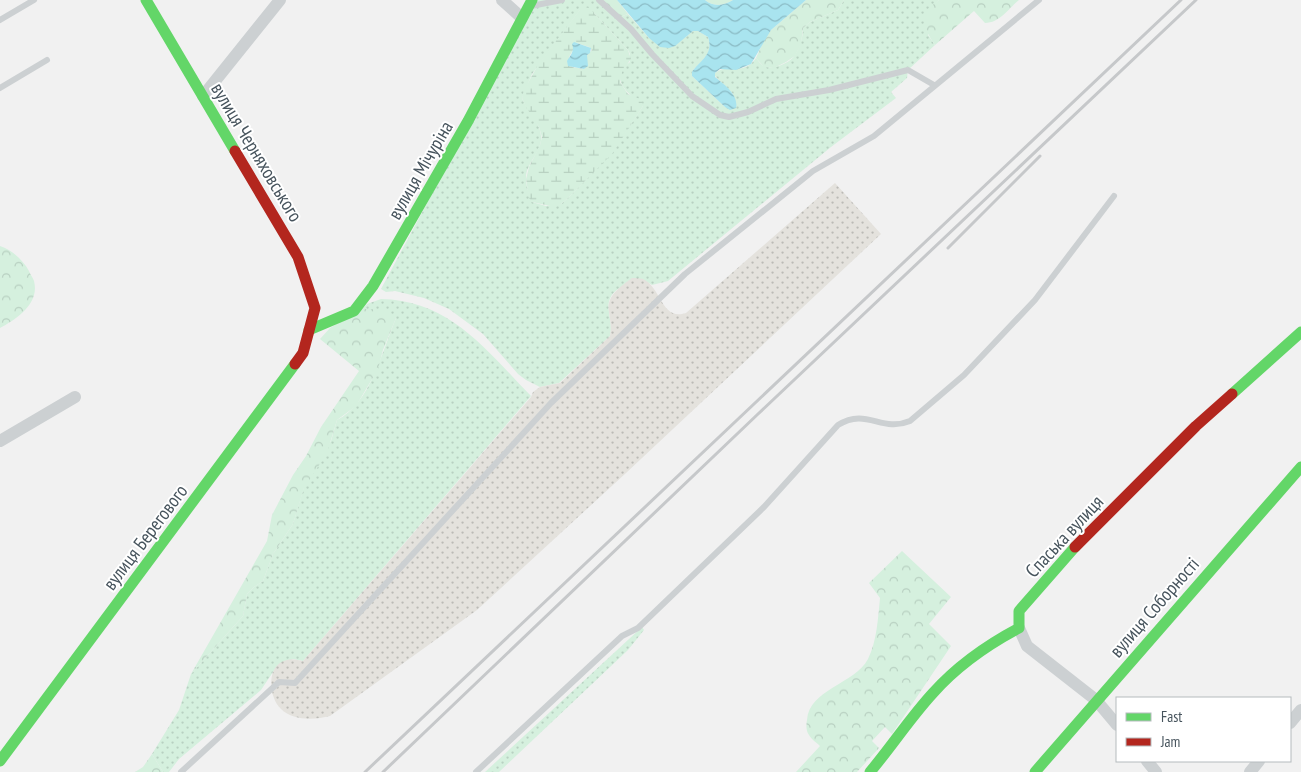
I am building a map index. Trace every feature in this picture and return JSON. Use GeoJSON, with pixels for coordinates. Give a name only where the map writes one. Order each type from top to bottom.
{"type":"FeatureCollection","features":[{"type":"Feature","properties":{"kind":"street","name":"вулиця Черняховського"},"geometry":{"type":"LineString","coordinates":[[146,0],[298,257],[315,308],[309,330]]}},
{"type":"Feature","properties":{"kind":"street"},"geometry":{"type":"LineString","coordinates":[[203,96],[280,0]]}},
{"type":"Feature","properties":{"kind":"street"},"geometry":{"type":"LineString","coordinates":[[502,0],[527,8]]}},
{"type":"Feature","properties":{"kind":"street","name":"вулиця Мічуріна"},"geometry":{"type":"LineString","coordinates":[[309,330],[354,311],[373,286],[468,121],[527,8]]}},
{"type":"Feature","properties":{"kind":"street","name":"вулиця Берегового"},"geometry":{"type":"LineString","coordinates":[[0,760],[303,353],[309,330]]}},
{"type":"Feature","properties":{"kind":"street","name":"Спаська вулиця"},"geometry":{"type":"LineString","coordinates":[[1019,628],[1019,611],[1086,535],[1196,426],[1301,332]]}},
{"type":"Feature","properties":{"kind":"street"},"geometry":{"type":"LineString","coordinates":[[0,441],[75,397]]}},
{"type":"Feature","properties":{"kind":"street","name":"вулиця Соборності"},"geometry":{"type":"LineString","coordinates":[[1035,772],[1301,467]]}},
{"type":"Feature","properties":{"kind":"street"},"geometry":{"type":"LineString","coordinates":[[870,772],[889,751],[943,682],[1003,636],[1019,628],[1027,646],[1096,700],[1116,725]]}},
{"type":"Feature","properties":{"kind":"street"},"geometry":{"type":"LineString","coordinates":[[1291,723],[1301,710]]}},
{"type":"Feature","properties":{"kind":"street"},"geometry":{"type":"LineString","coordinates":[[1148,762],[1156,772]]}},
{"type":"Feature","properties":{"kind":"street"},"geometry":{"type":"LineString","coordinates":[[1250,772],[1258,762]]}},
{"type":"Feature","properties":{"kind":"lane"},"geometry":{"type":"LineString","coordinates":[[0,20],[34,0]]}},
{"type":"Feature","properties":{"kind":"lane"},"geometry":{"type":"LineString","coordinates":[[527,8],[562,0]]}},
{"type":"Feature","properties":{"kind":"lane"},"geometry":{"type":"LineString","coordinates":[[599,0],[630,29],[692,96],[720,115],[729,117],[748,112],[776,99],[828,90],[908,70],[934,85]]}},
{"type":"Feature","properties":{"kind":"lane"},"geometry":{"type":"LineString","coordinates":[[181,772],[279,682],[295,683],[551,403],[685,274],[813,171],[874,136],[1039,0]]}},
{"type":"Feature","properties":{"kind":"lane"},"geometry":{"type":"LineString","coordinates":[[0,88],[47,60]]}},
{"type":"Feature","properties":{"kind":"lane"},"geometry":{"type":"LineString","coordinates":[[476,772],[622,636],[638,628],[750,521],[838,426],[853,418],[862,417],[891,425],[901,425],[910,421],[964,375],[1035,300],[1114,196]]}},
{"type":"Feature","properties":{"kind":"green space"},"geometry":{"type":"Polygon","coordinates":[[[536,0],[598,0],[614,19],[628,14],[649,38],[674,46],[693,31],[698,31],[708,37],[709,49],[708,53],[692,72],[692,76],[725,107],[733,94],[715,76],[715,73],[725,69],[746,67],[756,58],[762,65],[768,67],[777,67],[786,63],[797,52],[803,28],[810,22],[838,10],[844,0],[939,0],[935,4],[928,35],[935,45],[908,70],[907,78],[891,92],[896,98],[831,147],[668,281],[652,285],[642,279],[623,286],[613,293],[609,304],[610,336],[559,383],[540,387],[526,380],[518,374],[483,334],[449,309],[424,298],[395,291],[386,292],[381,289],[536,0]],[[580,10],[532,74],[522,98],[536,121],[541,136],[539,147],[526,173],[532,202],[546,206],[561,204],[611,154],[643,106],[627,91],[620,80],[623,68],[630,62],[628,50],[594,13],[580,10]]]}},
{"type":"Feature","properties":{"kind":"green space"},"geometry":{"type":"Polygon","coordinates":[[[598,0],[617,0],[628,14],[614,19],[603,12],[598,0]]]}},
{"type":"Feature","properties":{"kind":"green space"},"geometry":{"type":"Polygon","coordinates":[[[705,0],[733,0],[719,5],[711,4],[705,0]]]}},
{"type":"Feature","properties":{"kind":"green space"},"geometry":{"type":"Polygon","coordinates":[[[806,0],[844,0],[838,10],[810,22],[803,28],[801,44],[795,56],[774,68],[764,67],[756,58],[765,38],[771,30],[806,0]]]}},
{"type":"Feature","properties":{"kind":"green space"},"geometry":{"type":"Polygon","coordinates":[[[939,0],[1019,0],[995,21],[985,23],[974,11],[935,45],[925,27],[924,17],[929,8],[939,0]]]}},
{"type":"Feature","properties":{"kind":"green space"},"geometry":{"type":"Polygon","coordinates":[[[582,7],[589,8],[628,50],[631,59],[622,72],[620,82],[628,94],[642,100],[643,106],[612,154],[569,197],[555,207],[532,202],[529,198],[526,179],[542,137],[539,127],[522,98],[524,90],[538,65],[582,7]],[[577,43],[569,57],[572,67],[584,69],[587,66],[587,55],[592,50],[577,43]]]}},
{"type":"Feature","properties":{"kind":"green space"},"geometry":{"type":"Polygon","coordinates":[[[0,246],[13,253],[24,263],[34,280],[35,289],[30,304],[25,310],[0,328],[0,246]]]}},
{"type":"Feature","properties":{"kind":"green space"},"geometry":{"type":"Polygon","coordinates":[[[381,299],[405,302],[427,308],[447,318],[482,346],[531,396],[303,661],[293,659],[275,669],[261,690],[179,759],[169,772],[163,772],[152,754],[179,710],[191,674],[243,616],[247,594],[263,581],[273,554],[293,524],[304,487],[331,441],[337,420],[359,402],[374,375],[396,318],[362,309],[367,304],[381,299]]]}},
{"type":"Feature","properties":{"kind":"green space"},"geometry":{"type":"Polygon","coordinates":[[[362,309],[383,309],[396,318],[383,350],[378,369],[356,406],[337,420],[327,453],[304,488],[293,524],[273,554],[263,581],[247,594],[243,616],[191,674],[267,541],[272,515],[293,475],[306,456],[321,427],[359,371],[320,339],[330,328],[362,309]]]}},
{"type":"Feature","properties":{"kind":"green space"},"geometry":{"type":"Polygon","coordinates":[[[902,551],[951,597],[929,624],[951,646],[892,734],[885,727],[872,741],[879,748],[857,772],[796,772],[820,746],[807,732],[806,728],[810,710],[824,694],[862,668],[868,659],[875,637],[880,598],[869,583],[902,551]]]}},
{"type":"Feature","properties":{"kind":"green space"},"geometry":{"type":"Polygon","coordinates":[[[642,627],[644,630],[628,650],[499,772],[485,772],[642,627]]]}},
{"type":"Feature","properties":{"kind":"green space"},"geometry":{"type":"Polygon","coordinates":[[[152,754],[163,772],[135,772],[143,767],[152,754]]]}},
{"type":"Feature","properties":{"kind":"sand"},"geometry":{"type":"Polygon","coordinates":[[[835,183],[881,234],[477,610],[330,716],[298,718],[281,709],[277,704],[272,689],[272,674],[275,668],[280,663],[289,659],[303,661],[531,397],[533,392],[540,387],[560,383],[610,336],[609,306],[612,297],[619,288],[632,278],[643,279],[649,283],[666,308],[671,312],[678,314],[686,313],[835,183]]]}},
{"type":"Feature","properties":{"kind":"water"},"geometry":{"type":"Polygon","coordinates":[[[617,0],[705,0],[711,4],[719,5],[733,0],[806,0],[771,30],[751,64],[736,70],[720,69],[715,73],[715,77],[733,94],[736,108],[730,110],[692,76],[692,72],[708,53],[708,37],[698,31],[693,31],[675,46],[669,48],[660,47],[649,38],[617,0]]]}},
{"type":"Feature","properties":{"kind":"water"},"geometry":{"type":"Polygon","coordinates":[[[574,42],[591,48],[590,53],[587,55],[588,66],[584,69],[568,66],[567,61],[572,53],[572,44],[574,42]]]}},
{"type":"Feature","properties":{"kind":"railway"},"geometry":{"type":"LineString","coordinates":[[365,772],[1181,0]]}},
{"type":"Feature","properties":{"kind":"railway"},"geometry":{"type":"LineString","coordinates":[[383,772],[1196,0]]}},
{"type":"Feature","properties":{"kind":"railway"},"geometry":{"type":"LineString","coordinates":[[948,248],[1040,156]]}},
{"type":"Feature","properties":{"kind":"traffic: fast"},"geometry":{"type":"LineString","coordinates":[[146,0],[235,151]]}},
{"type":"Feature","properties":{"kind":"traffic: fast"},"geometry":{"type":"LineString","coordinates":[[309,330],[354,311],[373,286],[468,121],[532,0]]}},
{"type":"Feature","properties":{"kind":"traffic: fast"},"geometry":{"type":"LineString","coordinates":[[1232,394],[1301,332]]}},
{"type":"Feature","properties":{"kind":"traffic: fast"},"geometry":{"type":"LineString","coordinates":[[0,761],[295,364]]}},
{"type":"Feature","properties":{"kind":"traffic: fast"},"geometry":{"type":"LineString","coordinates":[[1035,772],[1301,467]]}},
{"type":"Feature","properties":{"kind":"traffic: fast"},"geometry":{"type":"LineString","coordinates":[[870,772],[942,683],[973,657],[1019,628],[1019,611],[1075,547]]}},
{"type":"Feature","properties":{"kind":"traffic: jam"},"geometry":{"type":"LineString","coordinates":[[235,151],[298,257],[315,308],[303,353],[295,364]]}},
{"type":"Feature","properties":{"kind":"traffic: jam"},"geometry":{"type":"LineString","coordinates":[[1075,547],[1196,426],[1232,394]]}}]}
